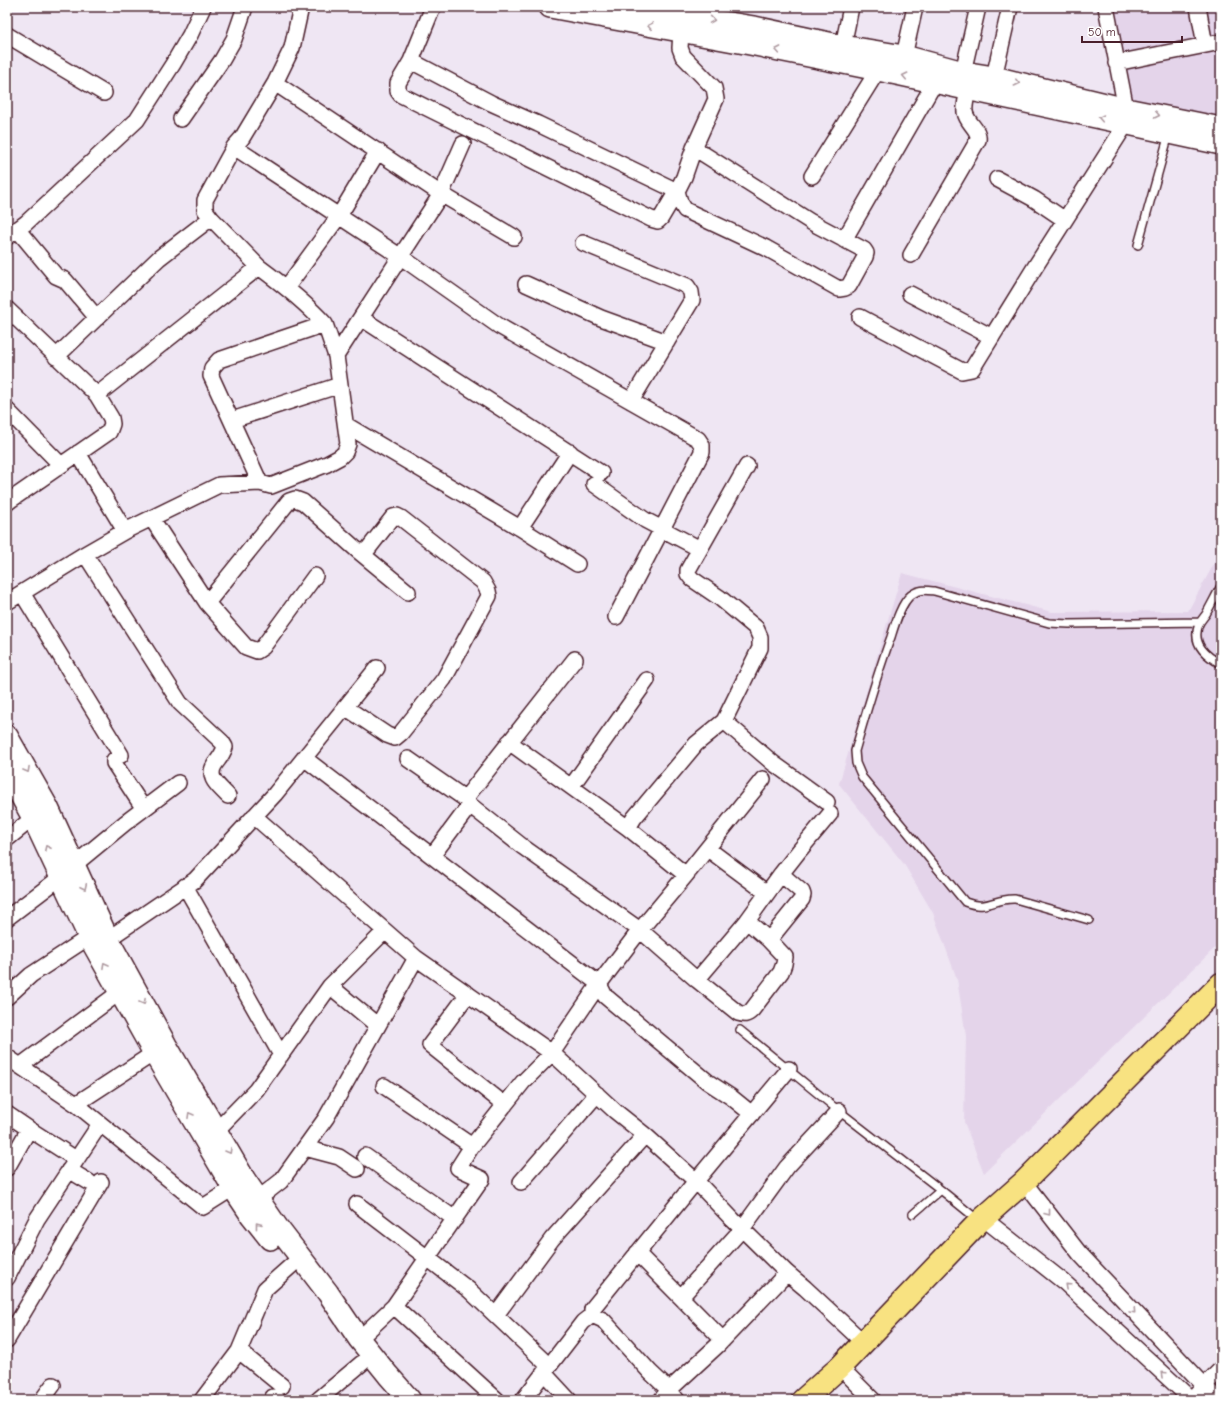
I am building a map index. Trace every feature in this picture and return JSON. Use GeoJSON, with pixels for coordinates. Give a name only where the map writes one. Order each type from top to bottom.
{"type":"FeatureCollection","features":[{"type":"Feature","properties":{"kind":"main road"},"geometry":{"type":"LineString","coordinates":[[803,1400],[840,1367],[981,1220],[1024,1182],[1221,984]]}},
{"type":"Feature","properties":{"kind":"street"},"geometry":{"type":"LineString","coordinates":[[97,318],[65,280],[56,276],[12,233],[137,120],[190,35],[202,7]]}},
{"type":"Feature","properties":{"kind":"street"},"geometry":{"type":"LineString","coordinates":[[181,119],[222,60],[234,39],[245,7]]}},
{"type":"Feature","properties":{"kind":"street"},"geometry":{"type":"LineString","coordinates":[[7,602],[125,531],[219,485],[260,483],[271,486],[327,464],[340,457],[345,452],[348,444],[336,356],[325,324],[287,288],[259,267],[205,210],[205,200],[234,147],[242,138],[275,83],[292,48],[300,7]]}},
{"type":"Feature","properties":{"kind":"street"},"geometry":{"type":"LineString","coordinates":[[433,7],[411,61],[398,83],[398,91],[401,95],[651,219],[658,221],[684,177],[694,148],[716,99],[714,88],[683,56],[680,48],[683,24]]}},
{"type":"Feature","properties":{"kind":"street"},"geometry":{"type":"LineString","coordinates":[[550,7],[683,24],[754,27],[843,46],[889,60],[966,80],[1126,116],[1221,128]]}},
{"type":"Feature","properties":{"kind":"street"},"geometry":{"type":"LineString","coordinates":[[634,7],[683,24],[750,44],[889,60],[935,82],[994,77],[1126,116],[1169,134],[1221,144]]}},
{"type":"Feature","properties":{"kind":"street"},"geometry":{"type":"LineString","coordinates":[[843,46],[851,7]]}},
{"type":"Feature","properties":{"kind":"street"},"geometry":{"type":"LineString","coordinates":[[812,176],[889,60],[915,7]]}},
{"type":"Feature","properties":{"kind":"street"},"geometry":{"type":"LineString","coordinates":[[911,256],[978,140],[979,135],[977,130],[967,119],[965,112],[966,80],[978,7]]}},
{"type":"Feature","properties":{"kind":"street"},"geometry":{"type":"LineString","coordinates":[[994,77],[1010,7]]}},
{"type":"Feature","properties":{"kind":"street"},"geometry":{"type":"LineString","coordinates":[[860,317],[962,371],[972,370],[1065,220],[1126,116],[1106,7]]}},
{"type":"Feature","properties":{"kind":"street"},"geometry":{"type":"LineString","coordinates":[[1198,7],[1205,45]]}},
{"type":"Feature","properties":{"kind":"street"},"geometry":{"type":"LineString","coordinates":[[7,35],[104,93]]}},
{"type":"Feature","properties":{"kind":"street"},"geometry":{"type":"LineString","coordinates":[[1116,63],[1221,42]]}},
{"type":"Feature","properties":{"kind":"street"},"geometry":{"type":"LineString","coordinates":[[411,61],[491,103],[677,191],[680,202],[685,210],[766,248],[839,289],[849,286],[866,255],[864,250],[811,222],[694,148]]}},
{"type":"Feature","properties":{"kind":"street"},"geometry":{"type":"LineString","coordinates":[[844,240],[935,82]]}},
{"type":"Feature","properties":{"kind":"street"},"geometry":{"type":"LineString","coordinates":[[275,83],[441,194],[514,237]]}},
{"type":"Feature","properties":{"kind":"street"},"geometry":{"type":"LineString","coordinates":[[336,356],[441,194],[463,144]]}},
{"type":"Feature","properties":{"kind":"street"},"geometry":{"type":"LineString","coordinates":[[234,147],[401,257],[499,326],[698,439],[702,445],[702,452],[616,617]]}},
{"type":"Feature","properties":{"kind":"street"},"geometry":{"type":"LineString","coordinates":[[287,288],[339,216],[378,151]]}},
{"type":"Feature","properties":{"kind":"street"},"geometry":{"type":"LineString","coordinates":[[997,179],[1034,199],[1065,220]]}},
{"type":"Feature","properties":{"kind":"street"},"geometry":{"type":"LineString","coordinates":[[56,357],[160,258],[211,218]]}},
{"type":"Feature","properties":{"kind":"street"},"geometry":{"type":"LineString","coordinates":[[583,243],[687,286],[691,292],[692,300],[631,401]]}},
{"type":"Feature","properties":{"kind":"street"},"geometry":{"type":"LineString","coordinates":[[97,395],[259,267]]}},
{"type":"Feature","properties":{"kind":"street"},"geometry":{"type":"LineString","coordinates":[[526,284],[601,318],[667,342]]}},
{"type":"Feature","properties":{"kind":"street"},"geometry":{"type":"LineString","coordinates":[[910,294],[992,337]]}},
{"type":"Feature","properties":{"kind":"street"},"geometry":{"type":"LineString","coordinates":[[7,309],[97,395],[111,418],[112,424],[109,432],[7,503]]}},
{"type":"Feature","properties":{"kind":"street"},"geometry":{"type":"LineString","coordinates":[[361,318],[570,452],[645,520],[700,549]]}},
{"type":"Feature","properties":{"kind":"street"},"geometry":{"type":"LineString","coordinates":[[260,483],[212,376],[212,368],[219,360],[325,324]]}},
{"type":"Feature","properties":{"kind":"street"},"geometry":{"type":"LineString","coordinates":[[232,420],[340,385]]}},
{"type":"Feature","properties":{"kind":"street"},"geometry":{"type":"LineString","coordinates":[[7,410],[61,465]]}},
{"type":"Feature","properties":{"kind":"street"},"geometry":{"type":"LineString","coordinates":[[346,425],[520,528],[577,564]]}},
{"type":"Feature","properties":{"kind":"street"},"geometry":{"type":"LineString","coordinates":[[520,528],[570,452]]}},
{"type":"Feature","properties":{"kind":"street"},"geometry":{"type":"LineString","coordinates":[[78,453],[125,531]]}},
{"type":"Feature","properties":{"kind":"street"},"geometry":{"type":"LineString","coordinates":[[628,828],[634,818],[696,744],[724,721],[760,648],[760,637],[756,628],[720,598],[692,579],[688,574],[688,570],[747,466]]}},
{"type":"Feature","properties":{"kind":"street"},"geometry":{"type":"LineString","coordinates":[[207,603],[289,501],[295,499],[303,502],[357,550],[408,592]]}},
{"type":"Feature","properties":{"kind":"street"},"geometry":{"type":"LineString","coordinates":[[345,707],[387,735],[395,738],[401,733],[444,679],[489,596],[483,582],[401,518],[396,516],[392,518],[368,549],[364,552],[357,550]]}},
{"type":"Feature","properties":{"kind":"street"},"geometry":{"type":"LineString","coordinates":[[152,518],[207,603],[246,647],[257,650],[263,647],[315,576]]}},
{"type":"Feature","properties":{"kind":"street"},"geometry":{"type":"LineString","coordinates":[[85,554],[180,703],[222,742],[225,747],[212,768],[211,774],[212,778],[228,796]]}},
{"type":"Feature","properties":{"kind":"street"},"geometry":{"type":"LineString","coordinates":[[22,593],[118,758],[114,763],[144,809]]}},
{"type":"Feature","properties":{"kind":"street"},"geometry":{"type":"LineString","coordinates":[[432,856],[468,803],[468,795],[574,659]]}},
{"type":"Feature","properties":{"kind":"street"},"geometry":{"type":"LineString","coordinates":[[7,997],[31,975],[99,938],[195,880],[275,794],[377,668]]}},
{"type":"Feature","properties":{"kind":"street"},"geometry":{"type":"LineString","coordinates":[[571,787],[647,680]]}},
{"type":"Feature","properties":{"kind":"street"},"geometry":{"type":"LineString","coordinates":[[697,980],[746,921],[828,808],[724,721]]}},
{"type":"Feature","properties":{"kind":"street"},"geometry":{"type":"LineString","coordinates":[[7,736],[39,792],[67,871],[99,938],[120,992],[154,1053],[233,1188],[251,1215],[316,1297],[362,1364],[393,1400]]}},
{"type":"Feature","properties":{"kind":"street"},"geometry":{"type":"LineString","coordinates":[[509,742],[628,828],[686,876]]}},
{"type":"Feature","properties":{"kind":"street"},"geometry":{"type":"LineString","coordinates":[[304,758],[599,984],[605,996],[708,1082],[731,1097],[752,1114]]}},
{"type":"Feature","properties":{"kind":"street"},"geometry":{"type":"LineString","coordinates":[[408,759],[468,803],[523,847],[640,930],[697,980],[738,1013],[744,1015],[752,1010],[781,972],[785,957],[770,940],[746,921]]}},
{"type":"Feature","properties":{"kind":"street"},"geometry":{"type":"LineString","coordinates":[[7,770],[33,818],[67,871]]}},
{"type":"Feature","properties":{"kind":"street"},"geometry":{"type":"LineString","coordinates":[[359,1340],[394,1306],[482,1179],[458,1168],[472,1146],[523,1082],[552,1053],[599,984],[640,930],[708,849],[763,779]]}},
{"type":"Feature","properties":{"kind":"street"},"geometry":{"type":"LineString","coordinates":[[7,918],[178,783]]}},
{"type":"Feature","properties":{"kind":"street"},"geometry":{"type":"LineString","coordinates":[[254,816],[416,958],[552,1053],[615,1111],[645,1135],[696,1181],[787,1273],[864,1343]]}},
{"type":"Feature","properties":{"kind":"street"},"geometry":{"type":"LineString","coordinates":[[7,839],[33,818]]}},
{"type":"Feature","properties":{"kind":"street"},"geometry":{"type":"LineString","coordinates":[[708,849],[767,893]]}},
{"type":"Feature","properties":{"kind":"street"},"geometry":{"type":"LineString","coordinates":[[770,940],[802,899],[803,895],[802,892],[781,874]]}},
{"type":"Feature","properties":{"kind":"street"},"geometry":{"type":"LineString","coordinates":[[185,886],[282,1055]]}},
{"type":"Feature","properties":{"kind":"street"},"geometry":{"type":"LineString","coordinates":[[216,1130],[256,1090],[330,986],[385,931]]}},
{"type":"Feature","properties":{"kind":"street"},"geometry":{"type":"LineString","coordinates":[[99,938],[166,1045],[258,1199],[278,1228],[316,1275],[359,1340],[410,1400]]}},
{"type":"Feature","properties":{"kind":"street"},"geometry":{"type":"LineString","coordinates":[[258,1199],[282,1181],[326,1118],[416,958]]}},
{"type":"Feature","properties":{"kind":"street"},"geometry":{"type":"LineString","coordinates":[[330,986],[378,1026]]}},
{"type":"Feature","properties":{"kind":"street"},"geometry":{"type":"LineString","coordinates":[[20,1066],[120,992]]}},
{"type":"Feature","properties":{"kind":"street"},"geometry":{"type":"LineString","coordinates":[[468,994],[430,1045],[505,1105]]}},
{"type":"Feature","properties":{"kind":"street"},"geometry":{"type":"LineString","coordinates":[[76,1104],[154,1053]]}},
{"type":"Feature","properties":{"kind":"street"},"geometry":{"type":"LineString","coordinates":[[7,1057],[76,1104],[203,1207],[233,1188]]}},
{"type":"Feature","properties":{"kind":"street"},"geometry":{"type":"LineString","coordinates":[[592,1315],[592,1309],[789,1069]]}},
{"type":"Feature","properties":{"kind":"street"},"geometry":{"type":"LineString","coordinates":[[384,1086],[472,1146]]}},
{"type":"Feature","properties":{"kind":"street"},"geometry":{"type":"LineString","coordinates":[[521,1182],[597,1094]]}},
{"type":"Feature","properties":{"kind":"street"},"geometry":{"type":"LineString","coordinates":[[681,1297],[742,1229],[787,1167],[839,1112]]}},
{"type":"Feature","properties":{"kind":"street"},"geometry":{"type":"LineString","coordinates":[[7,1114],[29,1129],[95,1182],[7,1340]]}},
{"type":"Feature","properties":{"kind":"street"},"geometry":{"type":"LineString","coordinates":[[7,1278],[37,1219],[100,1124]]}},
{"type":"Feature","properties":{"kind":"street"},"geometry":{"type":"LineString","coordinates":[[7,1168],[29,1129]]}},
{"type":"Feature","properties":{"kind":"street"},"geometry":{"type":"LineString","coordinates":[[496,1314],[552,1239],[645,1135]]}},
{"type":"Feature","properties":{"kind":"street"},"geometry":{"type":"LineString","coordinates":[[305,1148],[361,1162],[455,1219]]}},
{"type":"Feature","properties":{"kind":"street"},"geometry":{"type":"LineString","coordinates":[[1024,1182],[1080,1254],[1218,1400]]}},
{"type":"Feature","properties":{"kind":"street"},"geometry":{"type":"LineString","coordinates":[[357,1204],[469,1290],[496,1314],[546,1370],[569,1400]]}},
{"type":"Feature","properties":{"kind":"street"},"geometry":{"type":"LineString","coordinates":[[981,1220],[1064,1282],[1192,1400],[1221,1369]]}},
{"type":"Feature","properties":{"kind":"street"},"geometry":{"type":"LineString","coordinates":[[637,1253],[723,1340]]}},
{"type":"Feature","properties":{"kind":"street"},"geometry":{"type":"LineString","coordinates":[[202,1400],[239,1351],[264,1289],[292,1265]]}},
{"type":"Feature","properties":{"kind":"street"},"geometry":{"type":"LineString","coordinates":[[592,1315],[603,1320],[650,1372],[669,1397],[787,1273]]}},
{"type":"Feature","properties":{"kind":"street"},"geometry":{"type":"LineString","coordinates":[[394,1306],[497,1400]]}},
{"type":"Feature","properties":{"kind":"street"},"geometry":{"type":"LineString","coordinates":[[523,1400],[583,1322],[592,1315]]}},
{"type":"Feature","properties":{"kind":"street"},"geometry":{"type":"LineString","coordinates":[[239,1351],[278,1394]]}},
{"type":"Feature","properties":{"kind":"street"},"geometry":{"type":"LineString","coordinates":[[318,1400],[362,1364]]}},
{"type":"Feature","properties":{"kind":"street"},"geometry":{"type":"LineString","coordinates":[[840,1367],[873,1400]]}},
{"type":"Feature","properties":{"kind":"street"},"geometry":{"type":"LineString","coordinates":[[42,1400],[53,1385]]}},
{"type":"Feature","properties":{"kind":"lane"},"geometry":{"type":"LineString","coordinates":[[1138,246],[1169,134]]}},
{"type":"Feature","properties":{"kind":"lane"},"geometry":{"type":"LineString","coordinates":[[1221,586],[1197,629],[1197,636],[1201,649],[1208,657],[1221,664]]}},
{"type":"Feature","properties":{"kind":"lane"},"geometry":{"type":"LineString","coordinates":[[1089,920],[1015,899],[1006,898],[984,906],[966,902],[862,777],[856,763],[855,752],[875,681],[898,616],[910,596],[923,589],[1049,623],[1200,622]]}},
{"type":"Feature","properties":{"kind":"lane"},"geometry":{"type":"LineString","coordinates":[[740,1030],[789,1069],[839,1112],[981,1220]]}},
{"type":"Feature","properties":{"kind":"lane"},"geometry":{"type":"LineString","coordinates":[[913,1214],[941,1190]]}},
{"type":"Feature","properties":{"kind":"shaded area"},"geometry":{"type":"Polygon","coordinates":[[[1106,7],[1221,7],[1221,128],[1126,109],[1106,7]]]}},
{"type":"Feature","properties":{"kind":"shaded area"},"geometry":{"type":"Polygon","coordinates":[[[1221,551],[1221,942],[984,1173],[964,1122],[966,1036],[957,979],[933,913],[904,864],[839,784],[902,573],[1052,612],[1188,611],[1221,551]]]}}]}
